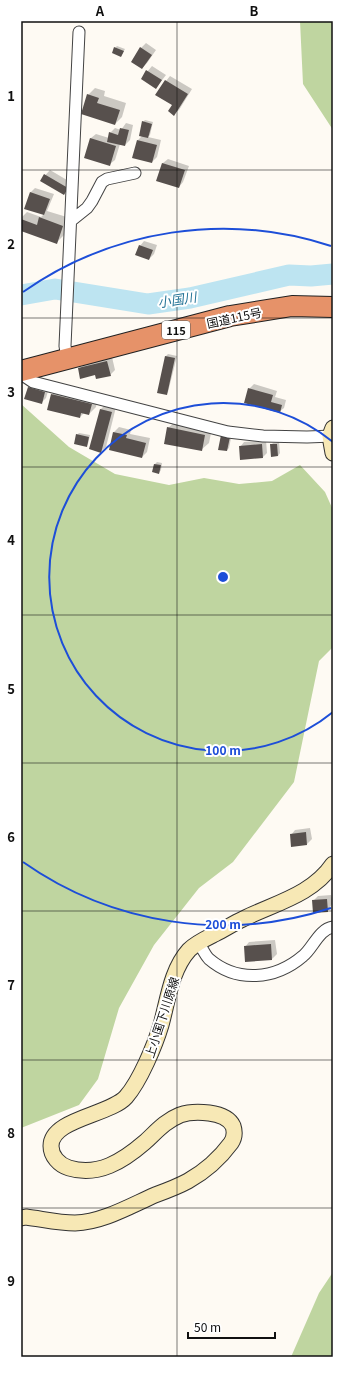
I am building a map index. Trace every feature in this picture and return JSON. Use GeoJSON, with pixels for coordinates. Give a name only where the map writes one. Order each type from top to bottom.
{"type":"FeatureCollection","features":[{"type":"Feature","properties":{"kind":"highway","name":"国道115号"},"geometry":{"type":"LineString","coordinates":[[21,370],[230,316],[292,306],[333,307]]}},
{"type":"Feature","properties":{"kind":"main road"},"geometry":{"type":"LineString","coordinates":[[332,433],[333,453]]}},
{"type":"Feature","properties":{"kind":"main road","name":"上小国下川原線"},"geometry":{"type":"LineString","coordinates":[[21,1218],[26,1217],[75,1223],[94,1220],[117,1212],[188,1181],[216,1160],[233,1141],[235,1132],[231,1122],[220,1116],[202,1112],[181,1115],[164,1124],[144,1143],[115,1164],[97,1171],[65,1168],[53,1156],[51,1146],[52,1140],[57,1131],[69,1123],[114,1106],[126,1097],[142,1074],[160,1027],[172,983],[179,964],[191,949],[242,919],[289,900],[307,890],[322,878],[333,864]]}},
{"type":"Feature","properties":{"kind":"street"},"geometry":{"type":"LineString","coordinates":[[67,358],[65,346],[72,220],[79,32]]}},
{"type":"Feature","properties":{"kind":"street"},"geometry":{"type":"LineString","coordinates":[[72,220],[79,216],[87,208],[102,182],[107,179],[135,174]]}},
{"type":"Feature","properties":{"kind":"street"},"geometry":{"type":"LineString","coordinates":[[21,370],[24,376],[33,382],[228,432],[263,436],[307,438],[332,433]]}},
{"type":"Feature","properties":{"kind":"street"},"geometry":{"type":"LineString","coordinates":[[199,943],[208,958],[222,968],[236,974],[262,976],[287,968],[308,951],[324,930],[333,927]]}},
{"type":"Feature","properties":{"kind":"green space"},"geometry":{"type":"Polygon","coordinates":[[[300,21],[333,21],[333,130],[303,84],[300,21]]]}},
{"type":"Feature","properties":{"kind":"green space"},"geometry":{"type":"Polygon","coordinates":[[[21,404],[69,447],[115,474],[169,485],[204,478],[239,484],[272,481],[300,465],[325,492],[333,510],[333,647],[319,661],[294,782],[233,862],[199,888],[154,945],[119,1008],[98,1079],[79,1105],[21,1128],[21,404]]]}},
{"type":"Feature","properties":{"kind":"green space"},"geometry":{"type":"Polygon","coordinates":[[[333,1272],[333,1357],[291,1357],[319,1293],[333,1272]]]}},
{"type":"Feature","properties":{"kind":"building"},"geometry":{"type":"Polygon","coordinates":[[[114,47],[124,51],[121,57],[112,53],[114,47]]]}},
{"type":"Feature","properties":{"kind":"building"},"geometry":{"type":"Polygon","coordinates":[[[140,47],[152,55],[142,69],[131,62],[140,47]]]}},
{"type":"Feature","properties":{"kind":"building"},"geometry":{"type":"Polygon","coordinates":[[[146,70],[162,80],[156,89],[141,79],[146,70]]]}},
{"type":"Feature","properties":{"kind":"building"},"geometry":{"type":"Polygon","coordinates":[[[165,80],[188,94],[174,116],[168,111],[172,105],[155,95],[165,80]]]}},
{"type":"Feature","properties":{"kind":"building"},"geometry":{"type":"Polygon","coordinates":[[[87,94],[99,98],[97,103],[120,110],[115,125],[81,114],[87,94]]]}},
{"type":"Feature","properties":{"kind":"building"},"geometry":{"type":"Polygon","coordinates":[[[142,121],[152,124],[148,138],[139,136],[142,121]]]}},
{"type":"Feature","properties":{"kind":"building"},"geometry":{"type":"Polygon","coordinates":[[[120,128],[129,130],[125,146],[107,142],[109,132],[118,135],[120,128]]]}},
{"type":"Feature","properties":{"kind":"building"},"geometry":{"type":"Polygon","coordinates":[[[90,138],[116,146],[110,166],[84,158],[90,138]]]}},
{"type":"Feature","properties":{"kind":"building"},"geometry":{"type":"Polygon","coordinates":[[[137,140],[157,145],[152,163],[132,158],[137,140]]]}},
{"type":"Feature","properties":{"kind":"building"},"geometry":{"type":"Polygon","coordinates":[[[162,163],[185,170],[179,188],[156,181],[162,163]]]}},
{"type":"Feature","properties":{"kind":"building"},"geometry":{"type":"Polygon","coordinates":[[[44,174],[68,188],[64,195],[40,181],[44,174]]]}},
{"type":"Feature","properties":{"kind":"building"},"geometry":{"type":"Polygon","coordinates":[[[30,192],[50,199],[44,215],[24,209],[30,192]]]}},
{"type":"Feature","properties":{"kind":"building"},"geometry":{"type":"Polygon","coordinates":[[[39,217],[63,226],[57,244],[21,231],[21,219],[37,225],[39,217]]]}},
{"type":"Feature","properties":{"kind":"building"},"geometry":{"type":"Polygon","coordinates":[[[139,245],[153,250],[149,260],[135,255],[139,245]]]}},
{"type":"Feature","properties":{"kind":"building"},"geometry":{"type":"Polygon","coordinates":[[[165,356],[175,358],[167,395],[157,393],[165,356]]]}},
{"type":"Feature","properties":{"kind":"building"},"geometry":{"type":"Polygon","coordinates":[[[107,361],[111,376],[96,379],[95,375],[80,379],[78,368],[107,361]]]}},
{"type":"Feature","properties":{"kind":"building"},"geometry":{"type":"Polygon","coordinates":[[[28,387],[45,392],[42,404],[24,399],[28,387]]]}},
{"type":"Feature","properties":{"kind":"building"},"geometry":{"type":"Polygon","coordinates":[[[248,388],[273,395],[271,402],[282,405],[280,413],[244,403],[248,388]]]}},
{"type":"Feature","properties":{"kind":"building"},"geometry":{"type":"Polygon","coordinates":[[[51,394],[92,404],[89,415],[81,413],[80,418],[47,410],[51,394]]]}},
{"type":"Feature","properties":{"kind":"building"},"geometry":{"type":"Polygon","coordinates":[[[100,409],[112,412],[101,453],[89,449],[100,409]]]}},
{"type":"Feature","properties":{"kind":"building"},"geometry":{"type":"Polygon","coordinates":[[[167,427],[205,435],[202,451],[164,444],[167,427]]]}},
{"type":"Feature","properties":{"kind":"building"},"geometry":{"type":"Polygon","coordinates":[[[113,432],[127,435],[126,438],[146,443],[142,458],[109,450],[113,432]]]}},
{"type":"Feature","properties":{"kind":"building"},"geometry":{"type":"Polygon","coordinates":[[[76,434],[89,437],[87,447],[74,444],[76,434]]]}},
{"type":"Feature","properties":{"kind":"building"},"geometry":{"type":"Polygon","coordinates":[[[221,435],[230,437],[227,451],[218,450],[221,435]]]}},
{"type":"Feature","properties":{"kind":"building"},"geometry":{"type":"Polygon","coordinates":[[[262,444],[263,458],[240,460],[239,446],[262,444]]]}},
{"type":"Feature","properties":{"kind":"building"},"geometry":{"type":"Polygon","coordinates":[[[270,444],[277,444],[278,456],[271,457],[270,444]]]}},
{"type":"Feature","properties":{"kind":"building"},"geometry":{"type":"Polygon","coordinates":[[[154,464],[161,465],[159,474],[152,472],[154,464]]]}},
{"type":"Feature","properties":{"kind":"building"},"geometry":{"type":"Polygon","coordinates":[[[306,832],[307,845],[291,847],[290,834],[306,832]]]}},
{"type":"Feature","properties":{"kind":"building"},"geometry":{"type":"Polygon","coordinates":[[[327,899],[328,912],[313,913],[312,900],[327,899]]]}},
{"type":"Feature","properties":{"kind":"building"},"geometry":{"type":"Polygon","coordinates":[[[271,944],[272,960],[245,962],[244,946],[271,944]]]}},
{"type":"Feature","properties":{"kind":"waterway","name":"小国川"},"geometry":{"type":"LineString","coordinates":[[21,295],[55,289],[148,304],[190,298],[289,275],[311,276],[333,274]]}}]}
